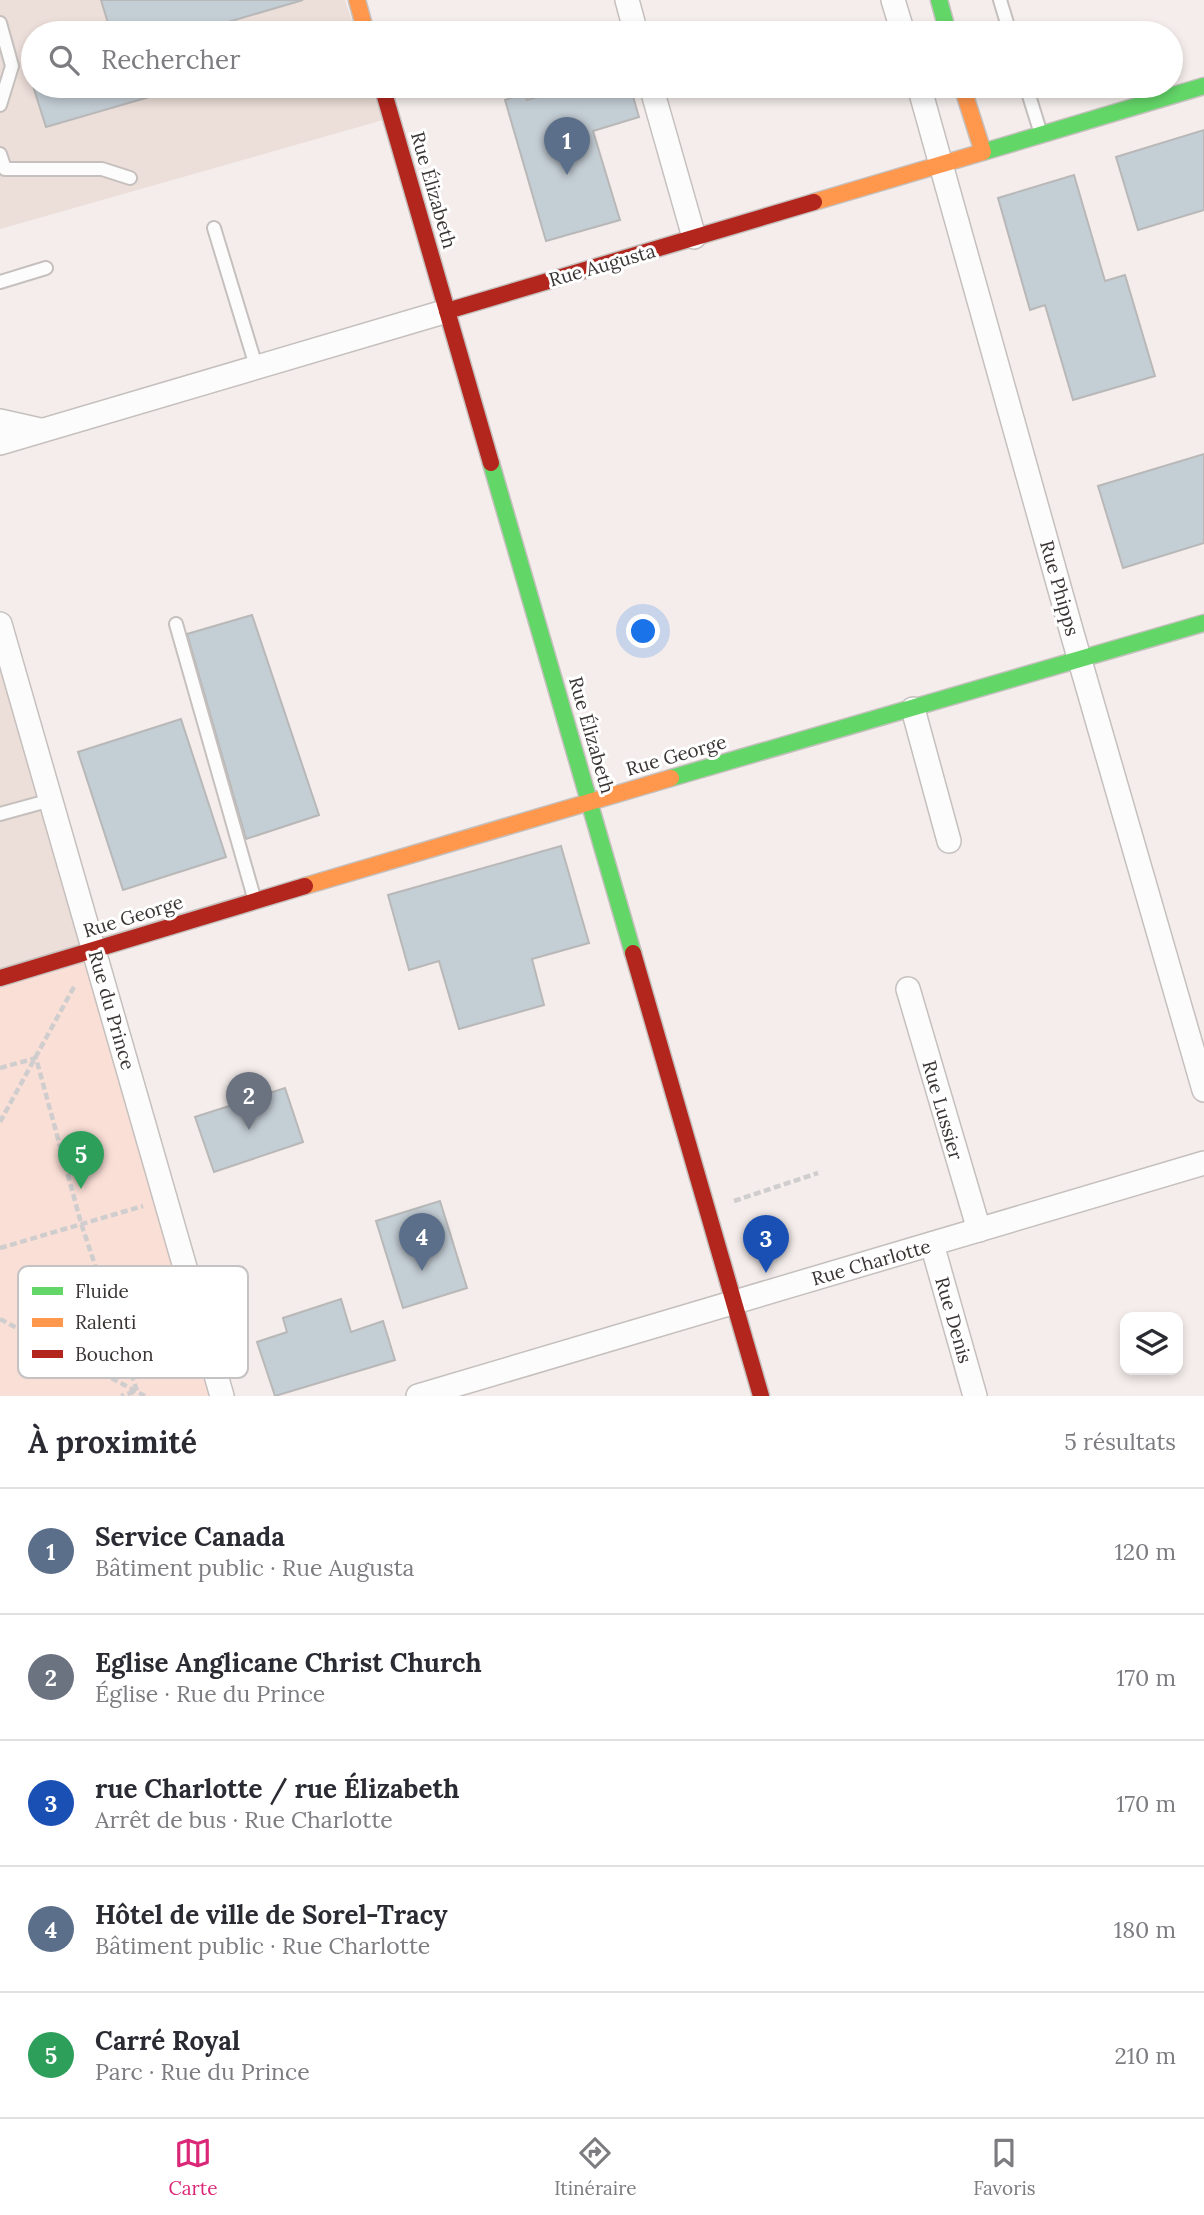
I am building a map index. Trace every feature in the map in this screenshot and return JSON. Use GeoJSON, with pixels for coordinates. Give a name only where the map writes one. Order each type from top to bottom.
{"type":"FeatureCollection","features":[{"type":"Feature","properties":{"kind":"main road"},"geometry":{"type":"LineString","coordinates":[[357,0],[363,21]]}},
{"type":"Feature","properties":{"kind":"main road"},"geometry":{"type":"LineString","coordinates":[[939,0],[945,21]]}},
{"type":"Feature","properties":{"kind":"main road","name":"Rue Augusta"},"geometry":{"type":"LineString","coordinates":[[1183,92],[1204,86]]}},
{"type":"Feature","properties":{"kind":"main road","name":"Rue Élizabeth"},"geometry":{"type":"LineString","coordinates":[[385,98],[761,1396]]}},
{"type":"Feature","properties":{"kind":"main road"},"geometry":{"type":"LineString","coordinates":[[966,98],[983,152]]}},
{"type":"Feature","properties":{"kind":"main road","name":"Rue Augusta"},"geometry":{"type":"LineString","coordinates":[[447,311],[1163,98]]}},
{"type":"Feature","properties":{"kind":"main road","name":"Rue George"},"geometry":{"type":"LineString","coordinates":[[0,978],[1204,623]]}},
{"type":"Feature","properties":{"kind":"street"},"geometry":{"type":"LineString","coordinates":[[627,0],[633,21]]}},
{"type":"Feature","properties":{"kind":"street"},"geometry":{"type":"LineString","coordinates":[[893,0],[899,21]]}},
{"type":"Feature","properties":{"kind":"street"},"geometry":{"type":"LineString","coordinates":[[654,98],[694,237]]}},
{"type":"Feature","properties":{"kind":"street","name":"Rue Phipps"},"geometry":{"type":"LineString","coordinates":[[922,98],[1204,1090]]}},
{"type":"Feature","properties":{"kind":"street","name":"Rue Augusta"},"geometry":{"type":"LineString","coordinates":[[0,443],[447,311]]}},
{"type":"Feature","properties":{"kind":"street"},"geometry":{"type":"LineString","coordinates":[[0,421],[40,430]]}},
{"type":"Feature","properties":{"kind":"street","name":"Rue du Prince"},"geometry":{"type":"LineString","coordinates":[[0,624],[185,1266]]}},
{"type":"Feature","properties":{"kind":"street"},"geometry":{"type":"LineString","coordinates":[[913,709],[949,841]]}},
{"type":"Feature","properties":{"kind":"street","name":"Rue Lussier"},"geometry":{"type":"LineString","coordinates":[[908,989],[979,1230]]}},
{"type":"Feature","properties":{"kind":"street","name":"Rue Charlotte"},"geometry":{"type":"LineString","coordinates":[[418,1396],[1204,1163]]}},
{"type":"Feature","properties":{"kind":"street","name":"Rue Denis"},"geometry":{"type":"LineString","coordinates":[[932,1244],[975,1396]]}},
{"type":"Feature","properties":{"kind":"street","name":"Rue du Prince"},"geometry":{"type":"LineString","coordinates":[[217,1378],[222,1396]]}},
{"type":"Feature","properties":{"kind":"lane"},"geometry":{"type":"LineString","coordinates":[[1000,0],[1006,21]]}},
{"type":"Feature","properties":{"kind":"lane"},"geometry":{"type":"LineString","coordinates":[[0,23],[12,66],[0,105]]}},
{"type":"Feature","properties":{"kind":"lane"},"geometry":{"type":"LineString","coordinates":[[1030,98],[1041,134]]}},
{"type":"Feature","properties":{"kind":"lane"},"geometry":{"type":"LineString","coordinates":[[0,154],[5,169],[102,169],[130,178]]}},
{"type":"Feature","properties":{"kind":"lane"},"geometry":{"type":"LineString","coordinates":[[214,228],[256,366]]}},
{"type":"Feature","properties":{"kind":"lane"},"geometry":{"type":"LineString","coordinates":[[0,282],[46,268]]}},
{"type":"Feature","properties":{"kind":"lane"},"geometry":{"type":"LineString","coordinates":[[176,624],[255,902]]}},
{"type":"Feature","properties":{"kind":"lane"},"geometry":{"type":"LineString","coordinates":[[0,814],[51,800]]}},
{"type":"Feature","properties":{"kind":"path"},"geometry":{"type":"LineString","coordinates":[[0,1122],[94,950]]}},
{"type":"Feature","properties":{"kind":"path"},"geometry":{"type":"LineString","coordinates":[[0,1068],[36,1058]]}},
{"type":"Feature","properties":{"kind":"path"},"geometry":{"type":"LineString","coordinates":[[36,1058],[96,1266]]}},
{"type":"Feature","properties":{"kind":"path"},"geometry":{"type":"LineString","coordinates":[[707,1209],[818,1173]]}},
{"type":"Feature","properties":{"kind":"path"},"geometry":{"type":"LineString","coordinates":[[0,1248],[166,1200]]}},
{"type":"Feature","properties":{"kind":"path"},"geometry":{"type":"LineString","coordinates":[[0,1319],[18,1328]]}},
{"type":"Feature","properties":{"kind":"path"},"geometry":{"type":"LineString","coordinates":[[112,1378],[145,1396]]}},
{"type":"Feature","properties":{"kind":"path"},"geometry":{"type":"LineString","coordinates":[[133,1378],[137,1391]]}},
{"type":"Feature","properties":{"kind":"path"},"geometry":{"type":"LineString","coordinates":[[121,1396],[137,1391]]}},
{"type":"Feature","properties":{"kind":"shaded area"},"geometry":{"type":"Polygon","coordinates":[[[0,0],[345,0],[352,21],[21,21],[21,98],[376,98],[383,120],[0,229],[0,0]]]}},
{"type":"Feature","properties":{"kind":"shaded area"},"geometry":{"type":"Polygon","coordinates":[[[0,614],[95,954],[0,981],[0,614]]]}},
{"type":"Feature","properties":{"kind":"shaded area"},"geometry":{"type":"Polygon","coordinates":[[[95,954],[185,1266],[18,1266],[18,1378],[217,1378],[222,1396],[0,1396],[0,982],[95,954]]]}},
{"type":"Feature","properties":{"kind":"building"},"geometry":{"type":"Polygon","coordinates":[[[101,0],[303,0],[232,21],[107,21],[101,0]]]}},
{"type":"Feature","properties":{"kind":"building"},"geometry":{"type":"Polygon","coordinates":[[[37,98],[146,98],[46,127],[37,98]]]}},
{"type":"Feature","properties":{"kind":"building"},"geometry":{"type":"Polygon","coordinates":[[[633,98],[639,117],[593,131],[620,220],[546,241],[505,100],[633,98]]]}},
{"type":"Feature","properties":{"kind":"building"},"geometry":{"type":"Polygon","coordinates":[[[1204,130],[1204,210],[1138,230],[1116,157],[1204,130]]]}},
{"type":"Feature","properties":{"kind":"building"},"geometry":{"type":"Polygon","coordinates":[[[1074,175],[1105,281],[1125,275],[1155,376],[1073,400],[1045,305],[1030,310],[998,198],[1074,175]]]}},
{"type":"Feature","properties":{"kind":"building"},"geometry":{"type":"Polygon","coordinates":[[[1204,454],[1204,543],[1123,568],[1098,486],[1204,454]]]}},
{"type":"Feature","properties":{"kind":"building"},"geometry":{"type":"Polygon","coordinates":[[[252,615],[319,815],[246,839],[187,634],[252,615]]]}},
{"type":"Feature","properties":{"kind":"building"},"geometry":{"type":"Polygon","coordinates":[[[181,719],[226,857],[123,890],[78,752],[181,719]]]}},
{"type":"Feature","properties":{"kind":"building"},"geometry":{"type":"Polygon","coordinates":[[[561,846],[589,943],[532,959],[544,1005],[459,1029],[439,961],[409,970],[388,895],[561,846]]]}},
{"type":"Feature","properties":{"kind":"building"},"geometry":{"type":"Polygon","coordinates":[[[285,1088],[303,1142],[214,1172],[195,1117],[285,1088]]]}},
{"type":"Feature","properties":{"kind":"building"},"geometry":{"type":"Polygon","coordinates":[[[440,1201],[467,1288],[403,1308],[376,1221],[440,1201]]]}},
{"type":"Feature","properties":{"kind":"building"},"geometry":{"type":"Polygon","coordinates":[[[341,1299],[351,1332],[383,1321],[395,1360],[275,1396],[257,1342],[287,1332],[283,1318],[341,1299]]]}},
{"type":"Feature","properties":{"kind":"traffic: fast"},"geometry":{"type":"LineString","coordinates":[[939,0],[945,21]]}},
{"type":"Feature","properties":{"kind":"traffic: fast"},"geometry":{"type":"LineString","coordinates":[[1183,92],[1204,86]]}},
{"type":"Feature","properties":{"kind":"traffic: fast"},"geometry":{"type":"LineString","coordinates":[[983,152],[1164,98]]}},
{"type":"Feature","properties":{"kind":"traffic: fast"},"geometry":{"type":"LineString","coordinates":[[491,463],[633,953]]}},
{"type":"Feature","properties":{"kind":"traffic: fast"},"geometry":{"type":"LineString","coordinates":[[671,778],[1204,623]]}},
{"type":"Feature","properties":{"kind":"traffic: slow"},"geometry":{"type":"LineString","coordinates":[[357,0],[363,21]]}},
{"type":"Feature","properties":{"kind":"traffic: slow"},"geometry":{"type":"LineString","coordinates":[[814,202],[983,152],[966,98]]}},
{"type":"Feature","properties":{"kind":"traffic: slow"},"geometry":{"type":"LineString","coordinates":[[305,886],[671,778]]}},
{"type":"Feature","properties":{"kind":"traffic: jam"},"geometry":{"type":"LineString","coordinates":[[385,98],[491,463]]}},
{"type":"Feature","properties":{"kind":"traffic: jam"},"geometry":{"type":"LineString","coordinates":[[447,311],[814,202]]}},
{"type":"Feature","properties":{"kind":"traffic: jam"},"geometry":{"type":"LineString","coordinates":[[0,978],[305,886]]}},
{"type":"Feature","properties":{"kind":"traffic: jam"},"geometry":{"type":"LineString","coordinates":[[633,953],[761,1396]]}},
{"type":"Feature","properties":{"kind":"place","name":"Service Canada"},"geometry":{"type":"Point","coordinates":[567,175]}},
{"type":"Feature","properties":{"kind":"place","name":"Eglise Anglicane Christ Church"},"geometry":{"type":"Point","coordinates":[249,1130]}},
{"type":"Feature","properties":{"kind":"place","name":"Carré Royal"},"geometry":{"type":"Point","coordinates":[81,1189]}},
{"type":"Feature","properties":{"kind":"place","name":"Hôtel de ville de Sorel-Tracy"},"geometry":{"type":"Point","coordinates":[422,1271]}},
{"type":"Feature","properties":{"kind":"place","name":"rue Charlotte / rue Élizabeth"},"geometry":{"type":"Point","coordinates":[766,1273]}}]}
